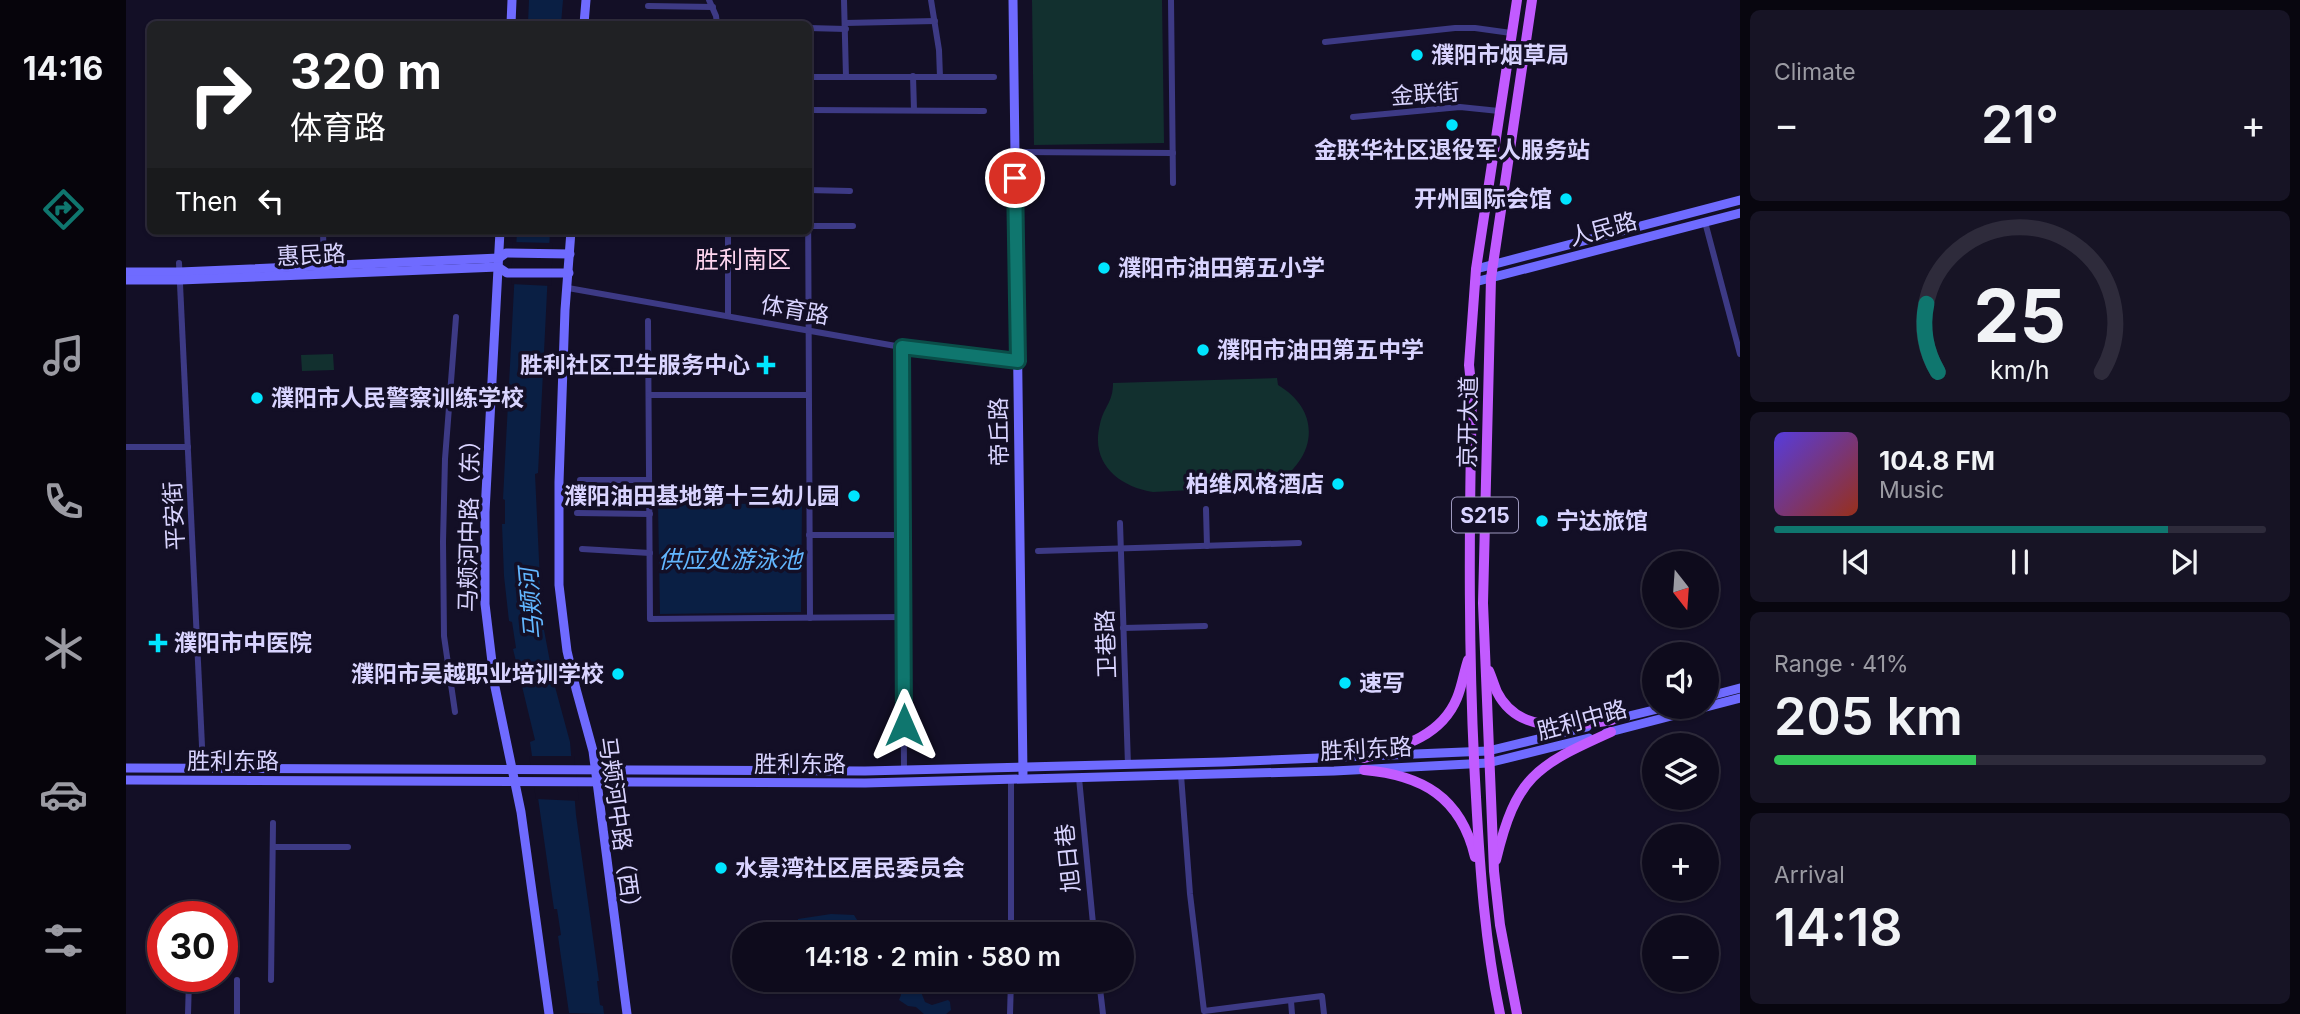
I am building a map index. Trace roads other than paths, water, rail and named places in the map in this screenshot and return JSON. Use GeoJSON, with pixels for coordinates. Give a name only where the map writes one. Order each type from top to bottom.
{"type":"FeatureCollection","features":[{"type":"Feature","properties":{"kind":"main road","name":"京开大道"},"geometry":{"type":"LineString","coordinates":[[1500,1014],[1480,880],[1473,752],[1469,527],[1472,393],[1469,365],[1476,269],[1517,0]]}},
{"type":"Feature","properties":{"kind":"main road","name":"京开大道"},"geometry":{"type":"LineString","coordinates":[[1517,1014],[1500,925],[1494,871],[1483,603],[1492,265],[1532,0]]}},
{"type":"Feature","properties":{"kind":"main road"},"geometry":{"type":"LineString","coordinates":[[1364,758],[1411,743],[1427,735],[1440,723],[1457,697],[1470,650]]}},
{"type":"Feature","properties":{"kind":"main road"},"geometry":{"type":"LineString","coordinates":[[1486,663],[1497,693],[1526,720],[1559,726],[1612,720]]}},
{"type":"Feature","properties":{"kind":"main road"},"geometry":{"type":"LineString","coordinates":[[1494,871],[1513,804],[1531,777],[1543,767],[1611,732]]}},
{"type":"Feature","properties":{"kind":"main road"},"geometry":{"type":"LineString","coordinates":[[1364,770],[1416,780],[1443,798],[1470,836],[1480,880]]}},
{"type":"Feature","properties":{"kind":"street"},"geometry":{"type":"LineString","coordinates":[[511,21],[512,0]]}},
{"type":"Feature","properties":{"kind":"street"},"geometry":{"type":"LineString","coordinates":[[584,21],[586,0]]}},
{"type":"Feature","properties":{"kind":"street"},"geometry":{"type":"LineString","coordinates":[[844,0],[846,77]]}},
{"type":"Feature","properties":{"kind":"street"},"geometry":{"type":"LineString","coordinates":[[931,0],[940,77]]}},
{"type":"Feature","properties":{"kind":"street","name":"帝丘路"},"geometry":{"type":"LineString","coordinates":[[1013,0],[1023,779]]}},
{"type":"Feature","properties":{"kind":"street"},"geometry":{"type":"LineString","coordinates":[[1171,0],[1173,183]]}},
{"type":"Feature","properties":{"kind":"street"},"geometry":{"type":"LineString","coordinates":[[648,6],[711,3],[716,21]]}},
{"type":"Feature","properties":{"kind":"street"},"geometry":{"type":"LineString","coordinates":[[812,28],[934,21]]}},
{"type":"Feature","properties":{"kind":"street"},"geometry":{"type":"LineString","coordinates":[[1325,42],[1455,28],[1511,33]]}},
{"type":"Feature","properties":{"kind":"street"},"geometry":{"type":"LineString","coordinates":[[913,76],[914,110]]}},
{"type":"Feature","properties":{"kind":"street"},"geometry":{"type":"LineString","coordinates":[[812,77],[994,77]]}},
{"type":"Feature","properties":{"kind":"street","name":"金联街"},"geometry":{"type":"LineString","coordinates":[[1353,117],[1460,107],[1499,111]]}},
{"type":"Feature","properties":{"kind":"street"},"geometry":{"type":"LineString","coordinates":[[812,110],[984,111]]}},
{"type":"Feature","properties":{"kind":"street"},"geometry":{"type":"LineString","coordinates":[[1014,152],[1173,153]]}},
{"type":"Feature","properties":{"kind":"street"},"geometry":{"type":"LineString","coordinates":[[812,190],[850,191]]}},
{"type":"Feature","properties":{"kind":"street","name":"人民路"},"geometry":{"type":"LineString","coordinates":[[1476,269],[1740,200]]}},
{"type":"Feature","properties":{"kind":"street","name":"人民路"},"geometry":{"type":"LineString","coordinates":[[1475,282],[1740,213]]}},
{"type":"Feature","properties":{"kind":"street"},"geometry":{"type":"LineString","coordinates":[[1705,222],[1740,354]]}},
{"type":"Feature","properties":{"kind":"street"},"geometry":{"type":"LineString","coordinates":[[812,226],[853,226]]}},
{"type":"Feature","properties":{"kind":"street"},"geometry":{"type":"LineString","coordinates":[[323,235],[324,270]]}},
{"type":"Feature","properties":{"kind":"street","name":"马颊河中路（东）"},"geometry":{"type":"LineString","coordinates":[[500,235],[484,573],[493,675],[521,812],[549,1014]]}},
{"type":"Feature","properties":{"kind":"street","name":"马颊河中路（西）"},"geometry":{"type":"LineString","coordinates":[[570,235],[566,254],[568,288],[559,482],[559,585],[567,651],[593,751],[592,771],[627,1014]]}},
{"type":"Feature","properties":{"kind":"street"},"geometry":{"type":"LineString","coordinates":[[728,235],[728,316]]}},
{"type":"Feature","properties":{"kind":"street"},"geometry":{"type":"LineString","coordinates":[[809,235],[810,618]]}},
{"type":"Feature","properties":{"kind":"street","name":"惠民路"},"geometry":{"type":"LineString","coordinates":[[126,272],[324,270],[566,254]]}},
{"type":"Feature","properties":{"kind":"street"},"geometry":{"type":"LineString","coordinates":[[501,259],[507,273],[566,273]]}},
{"type":"Feature","properties":{"kind":"street","name":"惠民路"},"geometry":{"type":"LineString","coordinates":[[126,280],[180,272]]}},
{"type":"Feature","properties":{"kind":"street","name":"平安街"},"geometry":{"type":"LineString","coordinates":[[180,272],[203,768]]}},
{"type":"Feature","properties":{"kind":"street","name":"体育路"},"geometry":{"type":"LineString","coordinates":[[568,288],[902,347],[1018,361]]}},
{"type":"Feature","properties":{"kind":"street"},"geometry":{"type":"LineString","coordinates":[[455,712],[444,636],[443,542],[445,459],[456,317]]}},
{"type":"Feature","properties":{"kind":"street"},"geometry":{"type":"LineString","coordinates":[[648,321],[650,619],[903,617]]}},
{"type":"Feature","properties":{"kind":"street"},"geometry":{"type":"LineString","coordinates":[[902,347],[904,771]]}},
{"type":"Feature","properties":{"kind":"street"},"geometry":{"type":"LineString","coordinates":[[649,395],[808,395]]}},
{"type":"Feature","properties":{"kind":"street"},"geometry":{"type":"LineString","coordinates":[[126,447],[188,447]]}},
{"type":"Feature","properties":{"kind":"street"},"geometry":{"type":"LineString","coordinates":[[580,480],[649,480]]}},
{"type":"Feature","properties":{"kind":"street"},"geometry":{"type":"LineString","coordinates":[[1206,509],[1208,545]]}},
{"type":"Feature","properties":{"kind":"street"},"geometry":{"type":"LineString","coordinates":[[577,513],[650,514]]}},
{"type":"Feature","properties":{"kind":"street","name":"卫巷路"},"geometry":{"type":"LineString","coordinates":[[1120,523],[1128,765]]}},
{"type":"Feature","properties":{"kind":"street"},"geometry":{"type":"LineString","coordinates":[[809,535],[903,535]]}},
{"type":"Feature","properties":{"kind":"street"},"geometry":{"type":"LineString","coordinates":[[1038,551],[1299,543]]}},
{"type":"Feature","properties":{"kind":"street"},"geometry":{"type":"LineString","coordinates":[[582,550],[650,553]]}},
{"type":"Feature","properties":{"kind":"street"},"geometry":{"type":"LineString","coordinates":[[1123,628],[1205,626]]}},
{"type":"Feature","properties":{"kind":"street"},"geometry":{"type":"LineString","coordinates":[[1719,694],[1740,688]]}},
{"type":"Feature","properties":{"kind":"street","name":"胜利中路"},"geometry":{"type":"LineString","coordinates":[[1474,763],[1554,748],[1740,698]]}},
{"type":"Feature","properties":{"kind":"street","name":"胜利中路"},"geometry":{"type":"LineString","coordinates":[[1473,752],[1488,751],[1642,713]]}},
{"type":"Feature","properties":{"kind":"street","name":"胜利东路"},"geometry":{"type":"LineString","coordinates":[[126,768],[904,771],[1364,758],[1473,752]]}},
{"type":"Feature","properties":{"kind":"street","name":"胜利东路"},"geometry":{"type":"LineString","coordinates":[[126,780],[852,783],[1364,770],[1474,763]]}},
{"type":"Feature","properties":{"kind":"street"},"geometry":{"type":"LineString","coordinates":[[1181,775],[1190,894],[1204,1013],[1322,996],[1324,1014]]}},
{"type":"Feature","properties":{"kind":"street","name":"旭日巷"},"geometry":{"type":"LineString","coordinates":[[1079,778],[1093,922]]}},
{"type":"Feature","properties":{"kind":"street"},"geometry":{"type":"LineString","coordinates":[[1011,779],[1011,922]]}},
{"type":"Feature","properties":{"kind":"street"},"geometry":{"type":"LineString","coordinates":[[271,980],[273,823]]}},
{"type":"Feature","properties":{"kind":"street"},"geometry":{"type":"LineString","coordinates":[[273,847],[348,847]]}},
{"type":"Feature","properties":{"kind":"street"},"geometry":{"type":"LineString","coordinates":[[188,1014],[189,992]]}},
{"type":"Feature","properties":{"kind":"street"},"geometry":{"type":"LineString","coordinates":[[237,992],[237,1014]]}},
{"type":"Feature","properties":{"kind":"street"},"geometry":{"type":"LineString","coordinates":[[1010,1014],[1011,992]]}},
{"type":"Feature","properties":{"kind":"street"},"geometry":{"type":"LineString","coordinates":[[1100,992],[1103,1014]]}},
{"type":"Feature","properties":{"kind":"street"},"geometry":{"type":"LineString","coordinates":[[1291,1000],[1292,1014]]}},
{"type":"Feature","properties":{"kind":"water"},"geometry":{"type":"Polygon","coordinates":[[[529,0],[563,0],[561,21],[528,21],[529,0]]]}},
{"type":"Feature","properties":{"kind":"water","name":"马颊河"},"geometry":{"type":"Polygon","coordinates":[[[517,235],[550,235],[538,473],[535,474],[541,603],[537,604],[541,630],[544,630],[554,683],[570,742],[576,815],[600,1005],[603,1006],[604,1014],[569,1013],[558,936],[561,935],[557,909],[554,909],[530,742],[535,740],[513,649],[516,648],[512,622],[509,621],[504,576],[503,499],[517,235]]]}},
{"type":"Feature","properties":{"kind":"water","name":"供应处游泳池"},"geometry":{"type":"Polygon","coordinates":[[[802,503],[801,612],[660,614],[658,505],[802,503]]]}},
{"type":"Feature","properties":{"kind":"water"},"geometry":{"type":"Polygon","coordinates":[[[831,914],[854,915],[858,922],[798,922],[798,919],[831,914]]]}},
{"type":"Feature","properties":{"kind":"water"},"geometry":{"type":"Polygon","coordinates":[[[900,992],[921,992],[925,1002],[932,1005],[948,1000],[951,1010],[946,1014],[924,1014],[916,1007],[908,1006],[899,1000],[900,992]]]}},
{"type":"Feature","properties":{"kind":"place","name":"濮阳市烟草局"},"geometry":{"type":"Point","coordinates":[1417,55]}},
{"type":"Feature","properties":{"kind":"place","name":"金联华社区退役军人服务站"},"geometry":{"type":"Point","coordinates":[1452,125]}},
{"type":"Feature","properties":{"kind":"place","name":"开州国际会馆"},"geometry":{"type":"Point","coordinates":[1566,199]}},
{"type":"Feature","properties":{"kind":"place","name":"濮阳市油田第五小学"},"geometry":{"type":"Point","coordinates":[1104,268]}},
{"type":"Feature","properties":{"kind":"place","name":"濮阳市油田第五中学"},"geometry":{"type":"Point","coordinates":[1203,350]}},
{"type":"Feature","properties":{"kind":"place","name":"胜利社区卫生服务中心"},"geometry":{"type":"Point","coordinates":[766,365]}},
{"type":"Feature","properties":{"kind":"place","name":"濮阳市人民警察训练学校"},"geometry":{"type":"Point","coordinates":[257,398]}},
{"type":"Feature","properties":{"kind":"place","name":"柏维风格酒店"},"geometry":{"type":"Point","coordinates":[1338,484]}},
{"type":"Feature","properties":{"kind":"place","name":"濮阳油田基地第十三幼儿园"},"geometry":{"type":"Point","coordinates":[854,496]}},
{"type":"Feature","properties":{"kind":"place","name":"宁达旅馆"},"geometry":{"type":"Point","coordinates":[1542,521]}},
{"type":"Feature","properties":{"kind":"place","name":"濮阳市中医院"},"geometry":{"type":"Point","coordinates":[158,643]}},
{"type":"Feature","properties":{"kind":"place","name":"濮阳市吴越职业培训学校"},"geometry":{"type":"Point","coordinates":[618,674]}},
{"type":"Feature","properties":{"kind":"place","name":"速写"},"geometry":{"type":"Point","coordinates":[1345,683]}},
{"type":"Feature","properties":{"kind":"place","name":"水景湾社区居民委员会"},"geometry":{"type":"Point","coordinates":[721,868]}},
{"type":"Feature","properties":{"kind":"district","name":"胜利南区"},"geometry":{"type":"Point","coordinates":[743,259]}}]}
